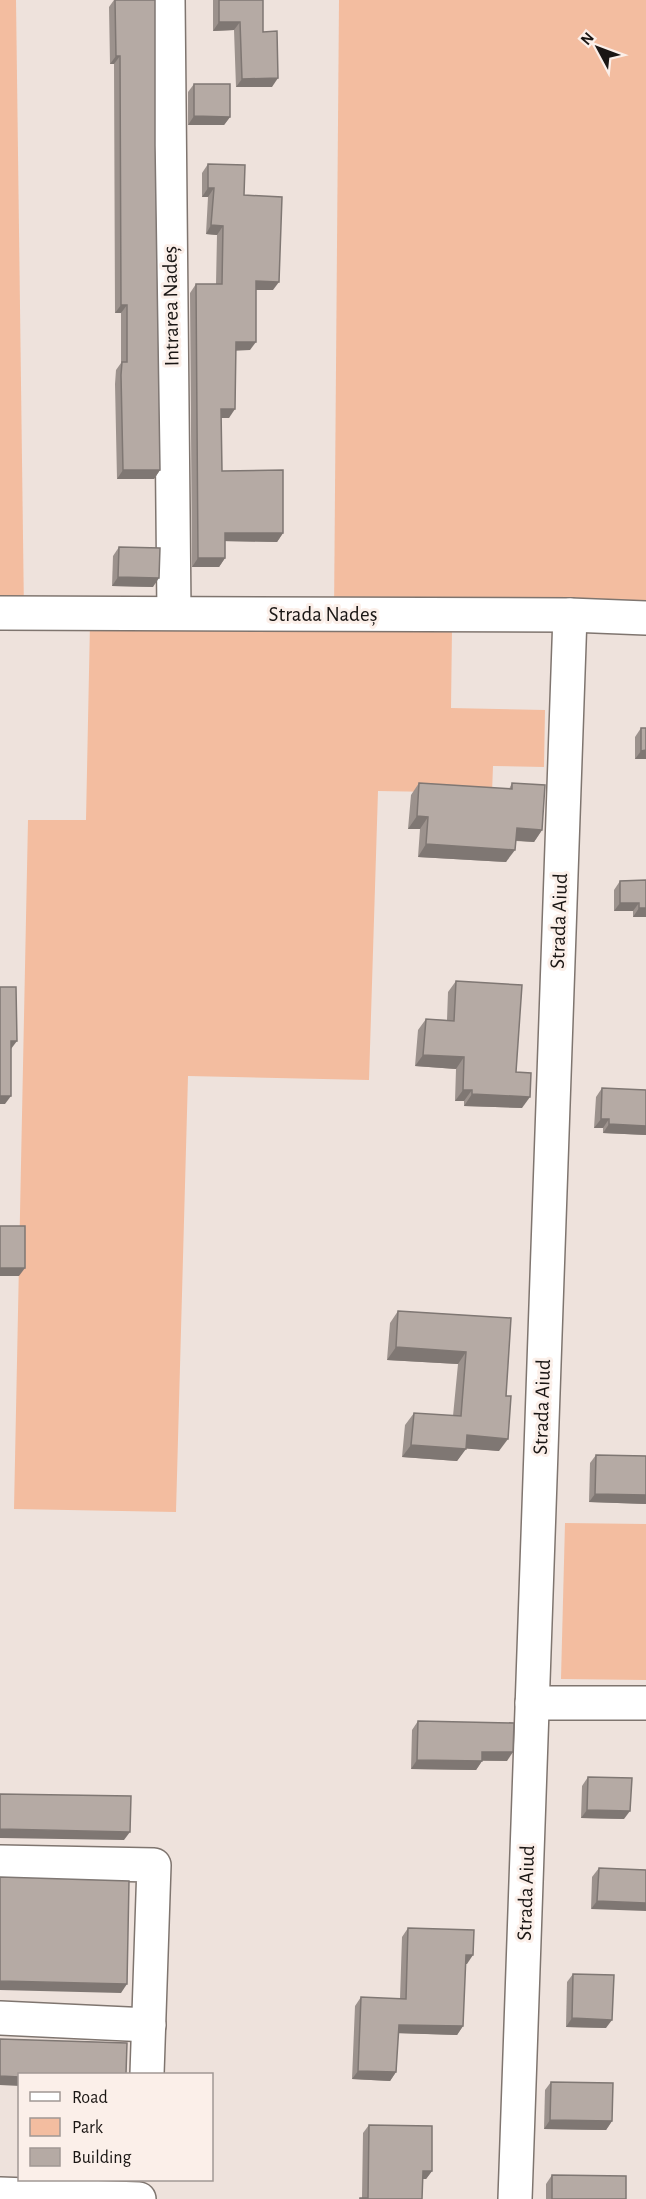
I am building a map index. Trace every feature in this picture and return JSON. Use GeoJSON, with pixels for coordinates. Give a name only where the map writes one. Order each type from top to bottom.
{"type":"FeatureCollection","features":[{"type":"Feature","properties":{"kind":"street","name":"Intrarea Nadeș"},"geometry":{"type":"LineString","coordinates":[[168,0],[174,613]]}},
{"type":"Feature","properties":{"kind":"street","name":"Strada Nadeș"},"geometry":{"type":"LineString","coordinates":[[0,613],[570,615],[646,618]]}},
{"type":"Feature","properties":{"kind":"street","name":"Strada Aiud"},"geometry":{"type":"LineString","coordinates":[[515,2199],[570,615]]}},
{"type":"Feature","properties":{"kind":"street"},"geometry":{"type":"LineString","coordinates":[[532,1703],[646,1703]]}},
{"type":"Feature","properties":{"kind":"street"},"geometry":{"type":"LineString","coordinates":[[0,1862],[154,1865],[147,2073]]}},
{"type":"Feature","properties":{"kind":"street"},"geometry":{"type":"LineString","coordinates":[[0,2018],[149,2025]]}},
{"type":"Feature","properties":{"kind":"street"},"geometry":{"type":"LineString","coordinates":[[0,2194],[141,2199],[144,2181]]}},
{"type":"Feature","properties":{"kind":"green space"},"geometry":{"type":"Polygon","coordinates":[[[0,0],[16,0],[24,613],[0,613],[0,0]]]}},
{"type":"Feature","properties":{"kind":"green space"},"geometry":{"type":"Polygon","coordinates":[[[339,0],[646,0],[646,613],[334,614],[339,0]]]}},
{"type":"Feature","properties":{"kind":"green space"},"geometry":{"type":"Polygon","coordinates":[[[90,623],[452,629],[451,708],[545,710],[544,767],[493,766],[492,793],[378,791],[369,1080],[188,1076],[176,1512],[14,1509],[28,820],[86,820],[90,623]]]}},
{"type":"Feature","properties":{"kind":"green space"},"geometry":{"type":"Polygon","coordinates":[[[565,1523],[646,1524],[646,1680],[561,1679],[565,1523]]]}},
{"type":"Feature","properties":{"kind":"building"},"geometry":{"type":"Polygon","coordinates":[[[115,0],[155,0],[160,470],[123,470],[121,375],[122,362],[127,362],[127,305],[121,305],[120,56],[116,56],[115,0]]]}},
{"type":"Feature","properties":{"kind":"building"},"geometry":{"type":"Polygon","coordinates":[[[219,0],[263,0],[263,32],[277,31],[278,78],[242,79],[240,22],[219,22],[219,0]]]}},
{"type":"Feature","properties":{"kind":"building"},"geometry":{"type":"Polygon","coordinates":[[[194,84],[230,84],[230,117],[194,116],[194,84]]]}},
{"type":"Feature","properties":{"kind":"building"},"geometry":{"type":"Polygon","coordinates":[[[208,164],[245,165],[244,195],[282,197],[279,282],[256,281],[256,342],[236,342],[235,409],[221,409],[222,471],[283,470],[283,533],[225,533],[225,558],[198,558],[196,284],[222,284],[223,226],[211,225],[214,188],[208,188],[208,164]]]}},
{"type":"Feature","properties":{"kind":"building"},"geometry":{"type":"Polygon","coordinates":[[[119,547],[160,548],[159,578],[118,577],[119,547]]]}},
{"type":"Feature","properties":{"kind":"building"},"geometry":{"type":"Polygon","coordinates":[[[641,728],[646,728],[646,750],[641,751],[641,728]]]}},
{"type":"Feature","properties":{"kind":"building"},"geometry":{"type":"Polygon","coordinates":[[[419,783],[512,789],[512,783],[545,785],[542,830],[517,828],[515,850],[426,844],[428,817],[417,816],[419,783]]]}},
{"type":"Feature","properties":{"kind":"building"},"geometry":{"type":"Polygon","coordinates":[[[646,880],[646,908],[639,908],[639,903],[620,903],[620,881],[646,880]]]}},
{"type":"Feature","properties":{"kind":"building"},"geometry":{"type":"Polygon","coordinates":[[[456,981],[522,985],[516,1072],[531,1073],[530,1097],[472,1094],[472,1090],[463,1090],[464,1057],[423,1055],[426,1019],[454,1021],[456,981]]]}},
{"type":"Feature","properties":{"kind":"building"},"geometry":{"type":"Polygon","coordinates":[[[0,987],[16,987],[17,1041],[11,1041],[11,1096],[0,1096],[0,987]]]}},
{"type":"Feature","properties":{"kind":"building"},"geometry":{"type":"Polygon","coordinates":[[[602,1088],[646,1090],[646,1126],[609,1124],[609,1119],[601,1119],[602,1088]]]}},
{"type":"Feature","properties":{"kind":"building"},"geometry":{"type":"Polygon","coordinates":[[[0,1226],[25,1226],[25,1268],[0,1268],[0,1226]]]}},
{"type":"Feature","properties":{"kind":"building"},"geometry":{"type":"Polygon","coordinates":[[[398,1311],[511,1318],[506,1396],[511,1396],[508,1439],[467,1435],[466,1449],[411,1445],[414,1413],[461,1416],[466,1352],[396,1347],[398,1311]]]}},
{"type":"Feature","properties":{"kind":"building"},"geometry":{"type":"Polygon","coordinates":[[[596,1455],[646,1456],[646,1495],[595,1494],[596,1455]]]}},
{"type":"Feature","properties":{"kind":"building"},"geometry":{"type":"Polygon","coordinates":[[[418,1721],[514,1723],[513,1752],[482,1752],[482,1761],[417,1760],[418,1721]]]}},
{"type":"Feature","properties":{"kind":"building"},"geometry":{"type":"Polygon","coordinates":[[[588,1777],[632,1778],[630,1811],[587,1810],[588,1777]]]}},
{"type":"Feature","properties":{"kind":"building"},"geometry":{"type":"Polygon","coordinates":[[[0,1794],[131,1796],[130,1832],[0,1829],[0,1794]]]}},
{"type":"Feature","properties":{"kind":"building"},"geometry":{"type":"Polygon","coordinates":[[[599,1868],[646,1870],[646,1903],[597,1901],[599,1868]]]}},
{"type":"Feature","properties":{"kind":"building"},"geometry":{"type":"Polygon","coordinates":[[[0,1877],[129,1881],[127,1984],[0,1981],[0,1877]]]}},
{"type":"Feature","properties":{"kind":"building"},"geometry":{"type":"Polygon","coordinates":[[[408,1928],[474,1930],[473,1955],[466,1955],[463,2026],[399,2025],[396,2072],[358,2071],[361,1997],[406,1999],[408,1928]]]}},
{"type":"Feature","properties":{"kind":"building"},"geometry":{"type":"Polygon","coordinates":[[[573,1974],[614,1975],[612,2020],[572,2018],[573,1974]]]}},
{"type":"Feature","properties":{"kind":"building"},"geometry":{"type":"Polygon","coordinates":[[[0,2039],[127,2043],[126,2073],[18,2073],[18,2077],[0,2076],[0,2039]]]}},
{"type":"Feature","properties":{"kind":"building"},"geometry":{"type":"Polygon","coordinates":[[[551,2082],[613,2083],[612,2121],[550,2120],[551,2082]]]}},
{"type":"Feature","properties":{"kind":"building"},"geometry":{"type":"Polygon","coordinates":[[[369,2125],[432,2126],[432,2171],[423,2171],[422,2199],[360,2199],[368,2198],[369,2125]]]}},
{"type":"Feature","properties":{"kind":"building"},"geometry":{"type":"Polygon","coordinates":[[[552,2175],[626,2176],[626,2199],[552,2199],[552,2175]]]}}]}
